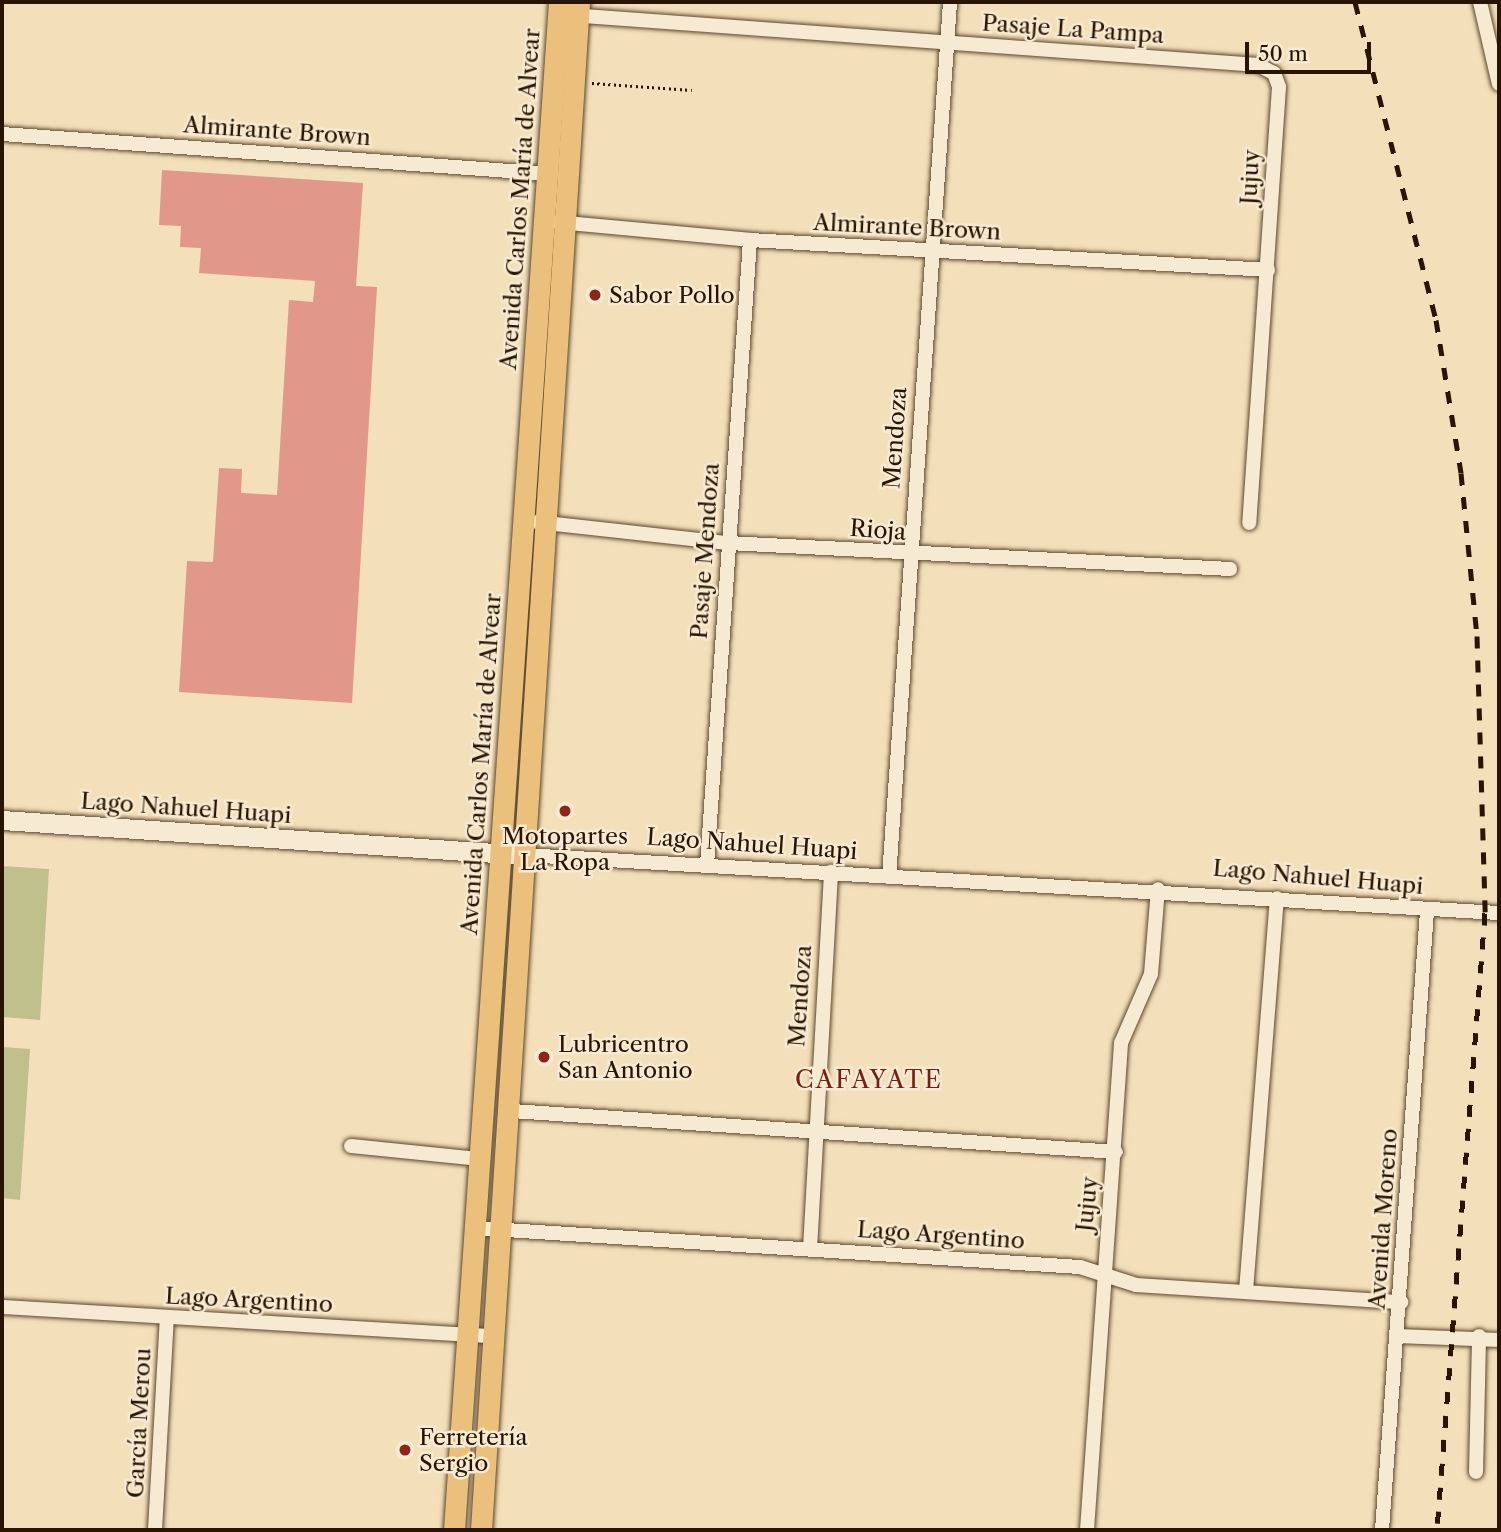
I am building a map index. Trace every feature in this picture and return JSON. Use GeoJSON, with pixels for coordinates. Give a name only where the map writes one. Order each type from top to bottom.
{"type":"FeatureCollection","features":[{"type":"Feature","properties":{"kind":"main road","name":"Avenida Carlos María de Alvear"},"geometry":{"type":"LineString","coordinates":[[481,1530],[512,1111],[525,855],[535,522],[555,221],[574,81],[569,9]]}},
{"type":"Feature","properties":{"kind":"main road","name":"Avenida Carlos María de Alvear"},"geometry":{"type":"LineString","coordinates":[[555,221],[550,174],[569,9]]}},
{"type":"Feature","properties":{"kind":"main road","name":"Avenida Carlos María de Alvear"},"geometry":{"type":"LineString","coordinates":[[454,1530],[500,854],[535,522]]}},
{"type":"Feature","properties":{"kind":"main road","name":"Lago Nahuel Huapi"},"geometry":{"type":"LineString","coordinates":[[2,820],[525,855]]}},
{"type":"Feature","properties":{"kind":"street","name":"Mendoza"},"geometry":{"type":"LineString","coordinates":[[889,877],[930,251],[950,2]]}},
{"type":"Feature","properties":{"kind":"street"},"geometry":{"type":"LineString","coordinates":[[1479,2],[1499,84]]}},
{"type":"Feature","properties":{"kind":"street","name":"Pasaje La Pampa"},"geometry":{"type":"LineString","coordinates":[[569,9],[947,43],[1258,65],[1274,73],[1279,87]]}},
{"type":"Feature","properties":{"kind":"street","name":"Jujuy"},"geometry":{"type":"LineString","coordinates":[[1249,523],[1279,87]]}},
{"type":"Feature","properties":{"kind":"street","name":"Almirante Brown"},"geometry":{"type":"LineString","coordinates":[[2,134],[550,174]]}},
{"type":"Feature","properties":{"kind":"street","name":"Almirante Brown"},"geometry":{"type":"LineString","coordinates":[[555,221],[750,240],[1268,270]]}},
{"type":"Feature","properties":{"kind":"street","name":"Pasaje Mendoza"},"geometry":{"type":"LineString","coordinates":[[707,865],[750,240]]}},
{"type":"Feature","properties":{"kind":"street","name":"Rioja"},"geometry":{"type":"LineString","coordinates":[[535,522],[728,543],[910,555],[1230,569]]}},
{"type":"Feature","properties":{"kind":"street","name":"Lago Nahuel Huapi"},"geometry":{"type":"LineString","coordinates":[[525,855],[889,877],[1158,889],[1427,911],[1499,913]]}},
{"type":"Feature","properties":{"kind":"street","name":"Mendoza"},"geometry":{"type":"LineString","coordinates":[[810,1249],[814,1128],[831,872]]}},
{"type":"Feature","properties":{"kind":"street","name":"Jujuy"},"geometry":{"type":"LineString","coordinates":[[1087,1530],[1103,1274],[1116,1152],[1121,1043],[1151,974],[1158,889]]}},
{"type":"Feature","properties":{"kind":"street"},"geometry":{"type":"LineString","coordinates":[[1246,1291],[1277,898]]}},
{"type":"Feature","properties":{"kind":"street","name":"Avenida Moreno"},"geometry":{"type":"LineString","coordinates":[[1382,1530],[1401,1302],[1427,911]]}},
{"type":"Feature","properties":{"kind":"street"},"geometry":{"type":"LineString","coordinates":[[512,1111],[814,1128],[1116,1152]]}},
{"type":"Feature","properties":{"kind":"street"},"geometry":{"type":"LineString","coordinates":[[351,1146],[478,1159]]}},
{"type":"Feature","properties":{"kind":"street","name":"Lago Argentino"},"geometry":{"type":"LineString","coordinates":[[475,1228],[1080,1267],[1136,1285],[1401,1302]]}},
{"type":"Feature","properties":{"kind":"street","name":"Lago Argentino"},"geometry":{"type":"LineString","coordinates":[[2,1307],[494,1336]]}},
{"type":"Feature","properties":{"kind":"street","name":"García Merou"},"geometry":{"type":"LineString","coordinates":[[155,1530],[167,1318]]}},
{"type":"Feature","properties":{"kind":"street"},"geometry":{"type":"LineString","coordinates":[[1398,1336],[1479,1336],[1499,1340]]}},
{"type":"Feature","properties":{"kind":"street"},"geometry":{"type":"LineString","coordinates":[[1476,1472],[1479,1336]]}},
{"type":"Feature","properties":{"kind":"path"},"geometry":{"type":"LineString","coordinates":[[574,81],[692,90]]}},
{"type":"Feature","properties":{"kind":"green space"},"geometry":{"type":"Polygon","coordinates":[[[2,866],[49,869],[40,1020],[2,1017],[2,866]]]}},
{"type":"Feature","properties":{"kind":"green space"},"geometry":{"type":"Polygon","coordinates":[[[2,1047],[30,1049],[20,1200],[2,1198],[2,1047]]]}},
{"type":"Feature","properties":{"kind":"building"},"geometry":{"type":"Polygon","coordinates":[[[162,170],[363,183],[356,286],[377,287],[352,703],[179,692],[187,561],[213,562],[219,468],[242,469],[241,493],[277,495],[289,300],[313,302],[315,281],[199,273],[201,248],[180,247],[181,226],[159,225],[162,170]]]}},
{"type":"Feature","properties":{"kind":"railway"},"geometry":{"type":"LineString","coordinates":[[1355,2],[1436,320],[1461,473],[1477,636],[1485,913],[1437,1530]]}},
{"type":"Feature","properties":{"kind":"place","name":"Sabor Pollo"},"geometry":{"type":"Point","coordinates":[595,295]}},
{"type":"Feature","properties":{"kind":"place","name":"Motopartes La Ropa"},"geometry":{"type":"Point","coordinates":[565,811]}},
{"type":"Feature","properties":{"kind":"place","name":"Lubricentro San Antonio"},"geometry":{"type":"Point","coordinates":[544,1057]}},
{"type":"Feature","properties":{"kind":"place","name":"Ferretería Sergio"},"geometry":{"type":"Point","coordinates":[405,1450]}},
{"type":"Feature","properties":{"kind":"district","name":"CAFAYATE"},"geometry":{"type":"Point","coordinates":[869,1080]}}]}
